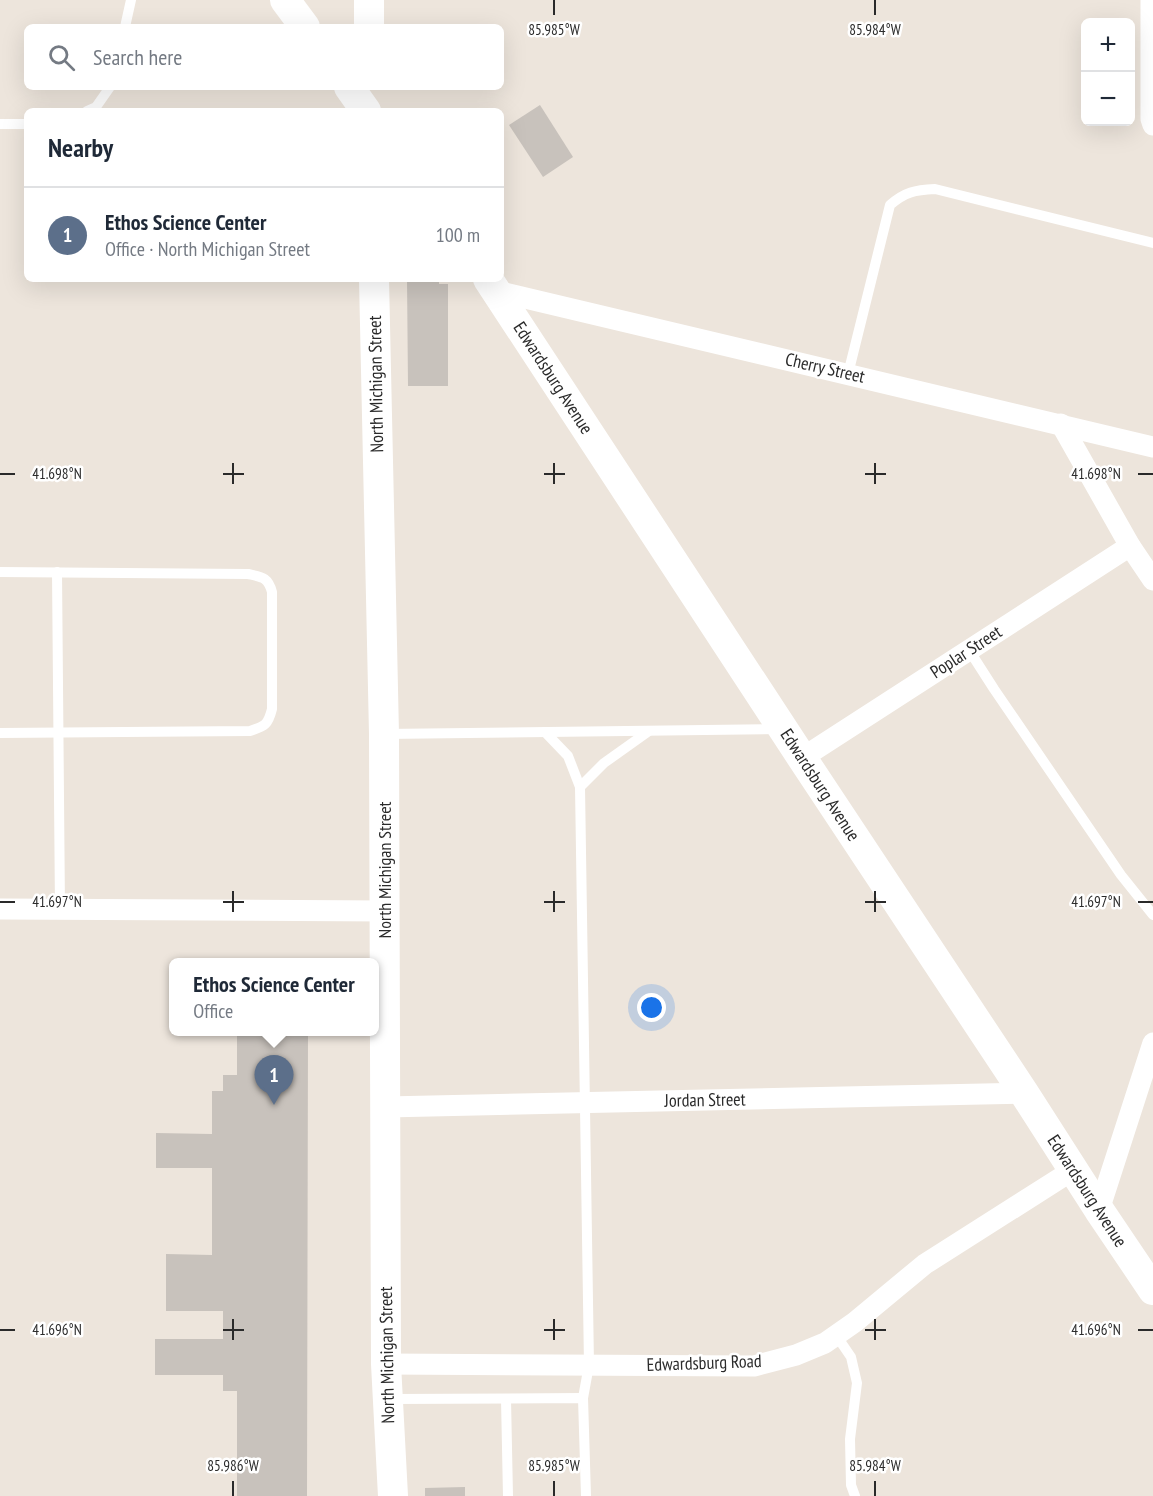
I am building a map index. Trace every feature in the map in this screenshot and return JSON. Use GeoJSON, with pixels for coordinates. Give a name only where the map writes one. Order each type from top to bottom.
{"type":"FeatureCollection","features":[{"type":"Feature","properties":{"kind":"street"},"geometry":{"type":"LineString","coordinates":[[285,0],[303,24]]}},
{"type":"Feature","properties":{"kind":"street"},"geometry":{"type":"LineString","coordinates":[[369,0],[369,24]]}},
{"type":"Feature","properties":{"kind":"street"},"geometry":{"type":"LineString","coordinates":[[1151,0],[1151,119],[1153,125]]}},
{"type":"Feature","properties":{"kind":"street"},"geometry":{"type":"LineString","coordinates":[[350,90],[366,108]]}},
{"type":"Feature","properties":{"kind":"street"},"geometry":{"type":"LineString","coordinates":[[368,108],[370,90]]}},
{"type":"Feature","properties":{"kind":"street","name":"North Michigan Street"},"geometry":{"type":"LineString","coordinates":[[374,282],[384,734],[386,1364],[393,1496]]}},
{"type":"Feature","properties":{"kind":"street","name":"Cherry Street"},"geometry":{"type":"LineString","coordinates":[[492,285],[1153,447]]}},
{"type":"Feature","properties":{"kind":"street","name":"Edwardsburg Avenue"},"geometry":{"type":"LineString","coordinates":[[492,285],[1153,1290]]}},
{"type":"Feature","properties":{"kind":"street"},"geometry":{"type":"LineString","coordinates":[[1061,424],[1153,580]]}},
{"type":"Feature","properties":{"kind":"street","name":"Poplar Street"},"geometry":{"type":"LineString","coordinates":[[802,758],[1131,546]]}},
{"type":"Feature","properties":{"kind":"street"},"geometry":{"type":"LineString","coordinates":[[0,909],[385,911]]}},
{"type":"Feature","properties":{"kind":"street"},"geometry":{"type":"LineString","coordinates":[[1099,1210],[1153,1043]]}},
{"type":"Feature","properties":{"kind":"street","name":"Jordan Street"},"geometry":{"type":"LineString","coordinates":[[386,1107],[1024,1093]]}},
{"type":"Feature","properties":{"kind":"street","name":"Edwardsburg Road"},"geometry":{"type":"LineString","coordinates":[[386,1364],[754,1366],[796,1355],[825,1343],[855,1322],[926,1264],[1073,1170]]}},
{"type":"Feature","properties":{"kind":"lane"},"geometry":{"type":"LineString","coordinates":[[126,24],[131,0]]}},
{"type":"Feature","properties":{"kind":"lane"},"geometry":{"type":"LineString","coordinates":[[94,108],[108,90]]}},
{"type":"Feature","properties":{"kind":"lane"},"geometry":{"type":"LineString","coordinates":[[0,124],[24,124]]}},
{"type":"Feature","properties":{"kind":"lane"},"geometry":{"type":"LineString","coordinates":[[848,374],[890,205],[900,196],[916,190],[935,189],[1153,243]]}},
{"type":"Feature","properties":{"kind":"lane"},"geometry":{"type":"LineString","coordinates":[[0,572],[248,574],[263,577],[270,583],[272,592],[272,709],[270,720],[263,727],[250,731],[0,732]]}},
{"type":"Feature","properties":{"kind":"lane"},"geometry":{"type":"LineString","coordinates":[[57,572],[60,910]]}},
{"type":"Feature","properties":{"kind":"lane"},"geometry":{"type":"LineString","coordinates":[[969,650],[1122,875],[1153,915]]}},
{"type":"Feature","properties":{"kind":"lane"},"geometry":{"type":"LineString","coordinates":[[384,734],[783,729]]}},
{"type":"Feature","properties":{"kind":"lane"},"geometry":{"type":"LineString","coordinates":[[580,787],[604,763],[649,731]]}},
{"type":"Feature","properties":{"kind":"lane"},"geometry":{"type":"LineString","coordinates":[[545,732],[568,756],[580,787],[589,1365],[583,1398],[586,1496]]}},
{"type":"Feature","properties":{"kind":"lane"},"geometry":{"type":"LineString","coordinates":[[836,1335],[851,1357],[857,1383],[850,1439],[851,1485],[855,1496]]}},
{"type":"Feature","properties":{"kind":"lane"},"geometry":{"type":"LineString","coordinates":[[387,1399],[583,1398]]}},
{"type":"Feature","properties":{"kind":"lane"},"geometry":{"type":"LineString","coordinates":[[506,1399],[508,1496]]}},
{"type":"Feature","properties":{"kind":"building"},"geometry":{"type":"Polygon","coordinates":[[[540,105],[573,157],[543,177],[509,125],[540,105]]]}},
{"type":"Feature","properties":{"kind":"building"},"geometry":{"type":"Polygon","coordinates":[[[407,282],[448,284],[448,386],[408,386],[407,282]]]}},
{"type":"Feature","properties":{"kind":"building"},"geometry":{"type":"Polygon","coordinates":[[[237,1036],[308,1036],[307,1496],[237,1496],[237,1391],[223,1391],[223,1375],[155,1375],[155,1339],[223,1339],[223,1311],[166,1311],[166,1254],[212,1255],[212,1168],[156,1168],[156,1133],[212,1134],[212,1091],[223,1091],[223,1075],[237,1075],[237,1036]]]}},
{"type":"Feature","properties":{"kind":"building"},"geometry":{"type":"Polygon","coordinates":[[[465,1487],[465,1496],[425,1496],[425,1488],[465,1487]]]}},
{"type":"Feature","properties":{"kind":"place","name":"Ethos Science Center"},"geometry":{"type":"Point","coordinates":[274,1105]}}]}
